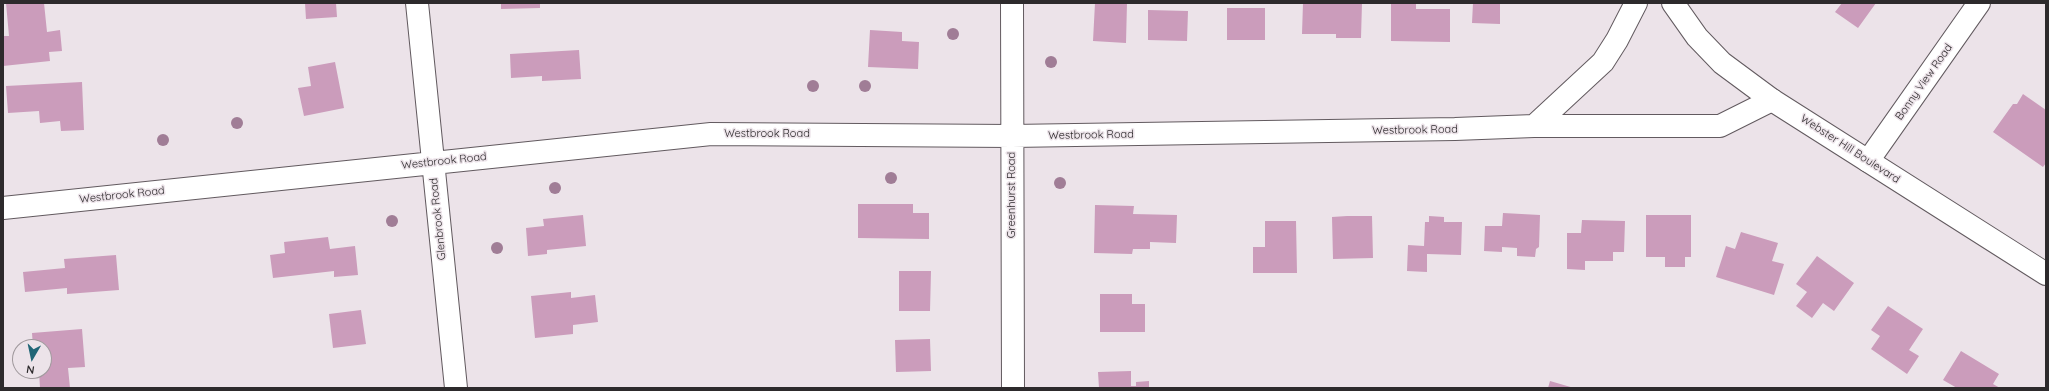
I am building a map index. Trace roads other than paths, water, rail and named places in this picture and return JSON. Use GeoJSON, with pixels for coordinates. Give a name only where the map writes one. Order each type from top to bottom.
{"type":"FeatureCollection","features":[{"type":"Feature","properties":{"kind":"street","name":"Glenbrook Road"},"geometry":{"type":"LineString","coordinates":[[417,3],[456,388]]}},
{"type":"Feature","properties":{"kind":"street","name":"Greenhurst Road"},"geometry":{"type":"LineString","coordinates":[[1012,3],[1013,388]]}},
{"type":"Feature","properties":{"kind":"street"},"geometry":{"type":"LineString","coordinates":[[1534,126],[1603,62],[1617,40],[1636,3]]}},
{"type":"Feature","properties":{"kind":"street","name":"Webster Hill Boulevard"},"geometry":{"type":"LineString","coordinates":[[1673,3],[1697,37],[1722,63],[1772,100],[2046,274]]}},
{"type":"Feature","properties":{"kind":"street","name":"Bonny View Road"},"geometry":{"type":"LineString","coordinates":[[1868,161],[1979,3]]}},
{"type":"Feature","properties":{"kind":"street","name":"Westbrook Road"},"geometry":{"type":"LineString","coordinates":[[3,208],[711,134],[1012,136],[1455,129],[1534,126],[1720,126],[1772,100]]}}]}
